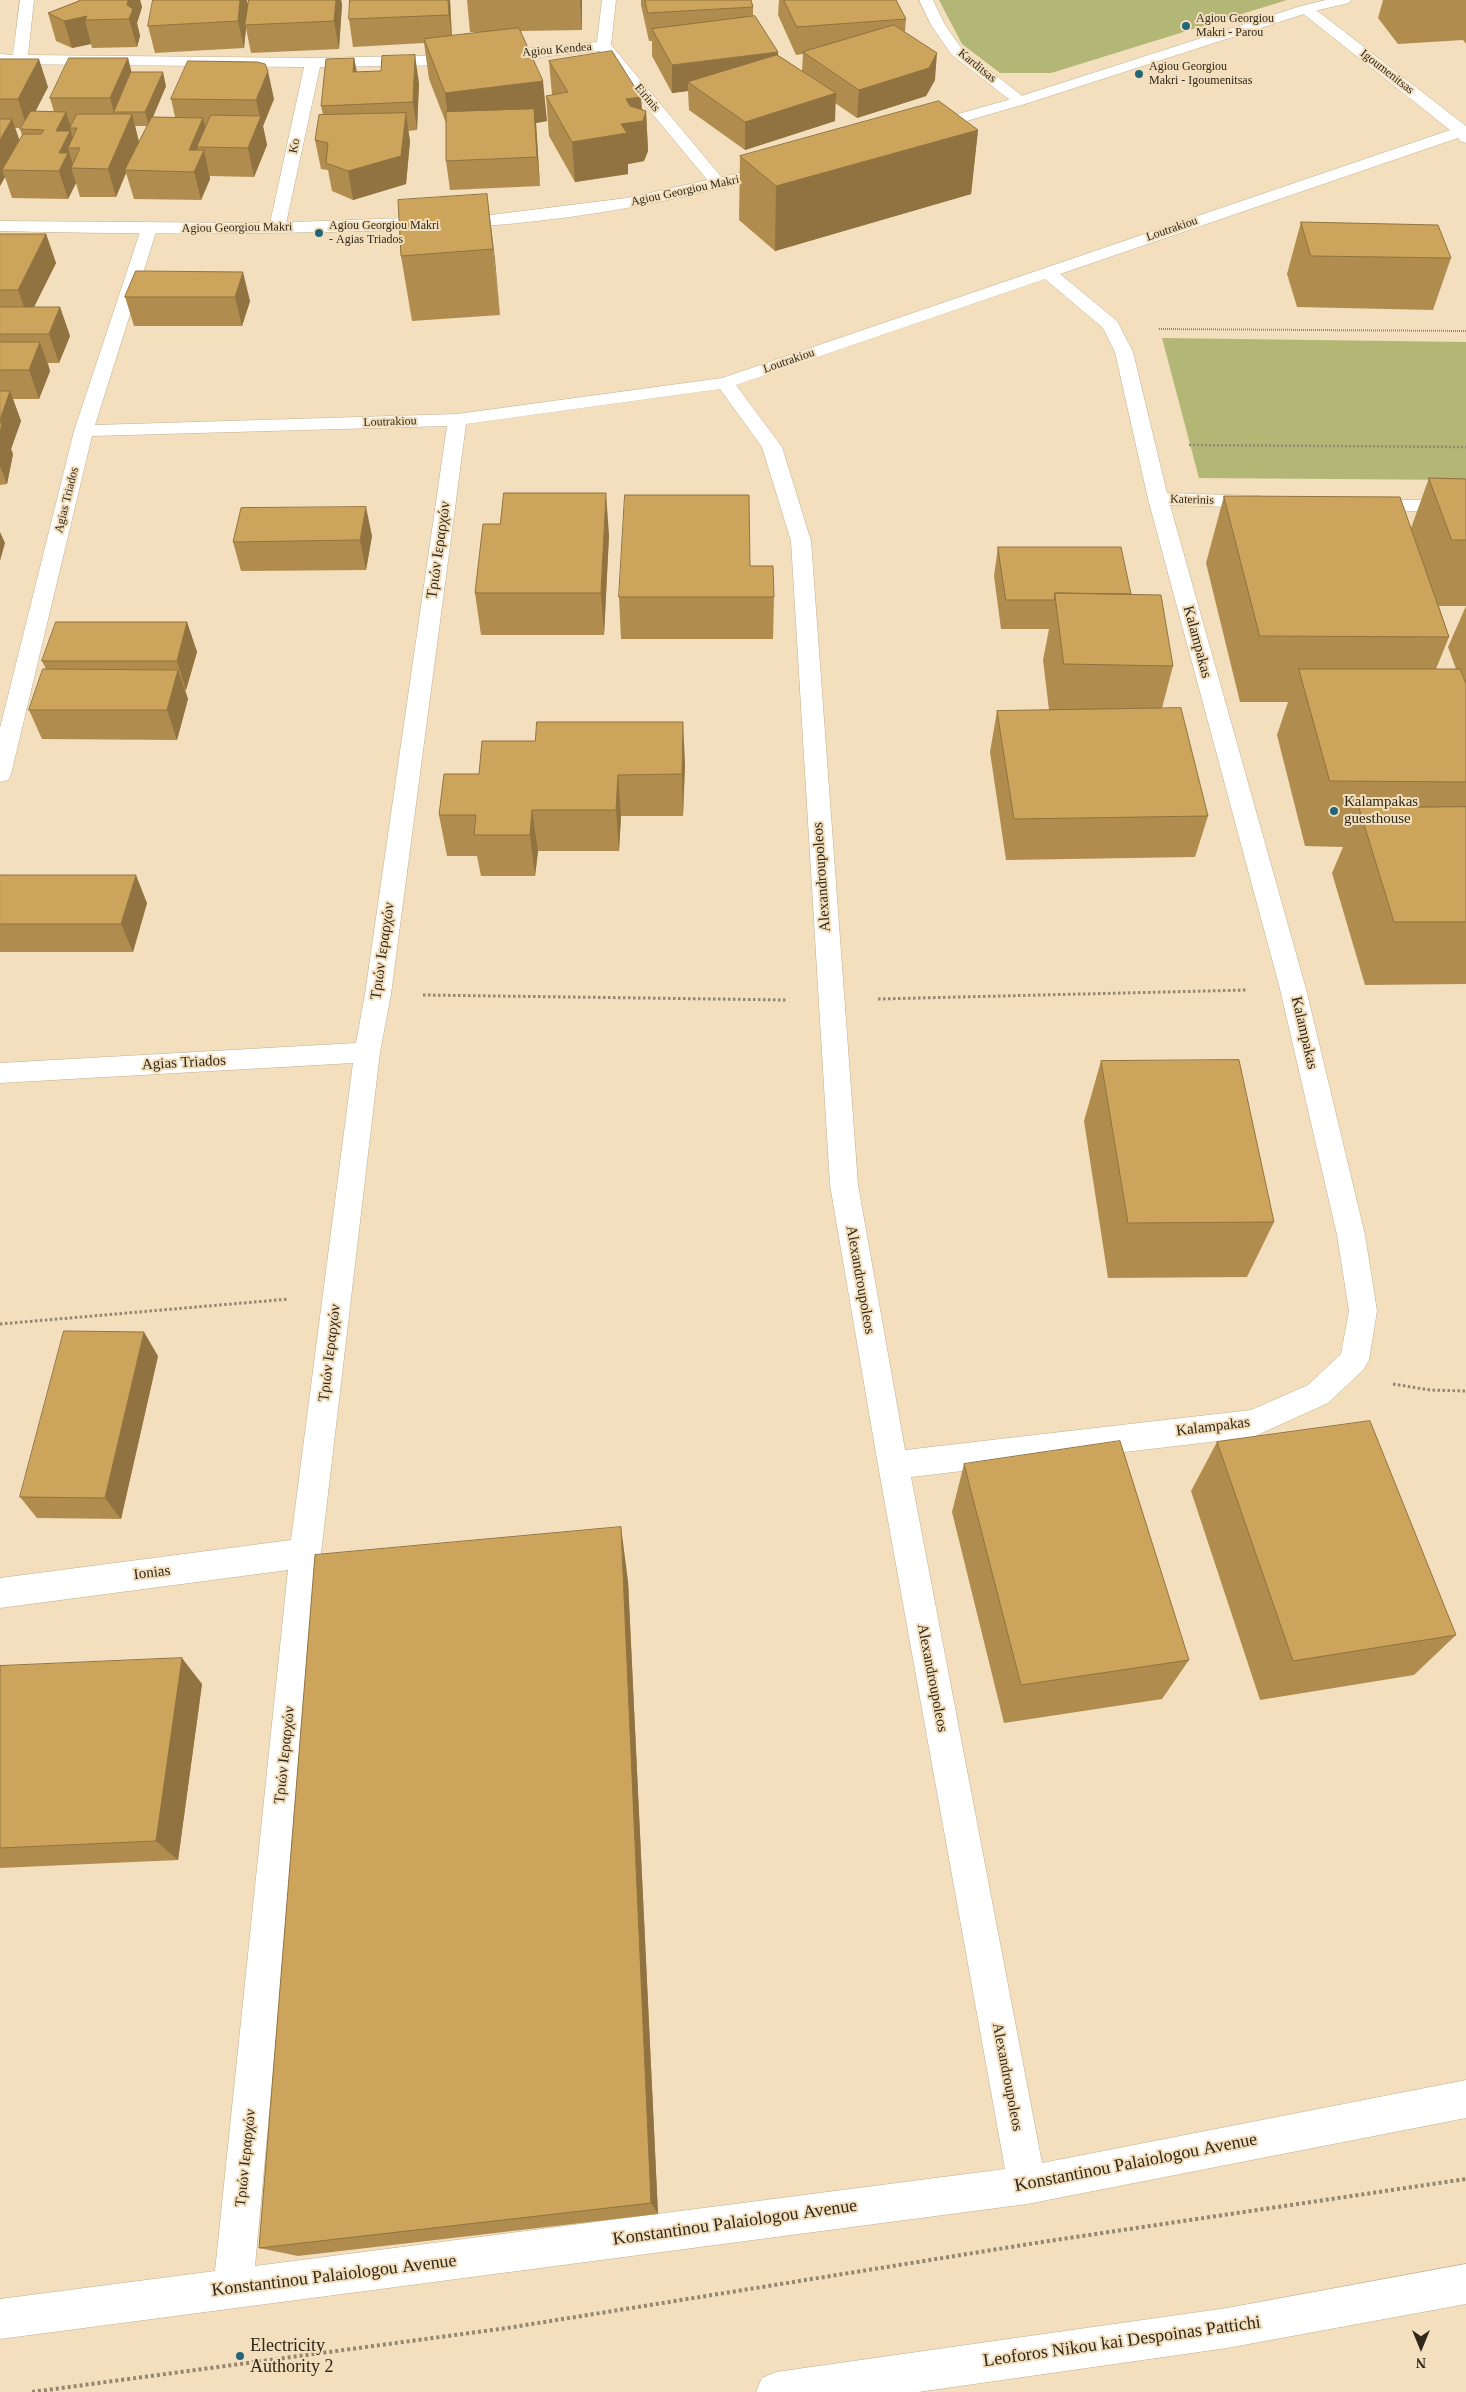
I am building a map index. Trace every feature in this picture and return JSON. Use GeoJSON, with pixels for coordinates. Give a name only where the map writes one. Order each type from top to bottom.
{"type":"FeatureCollection","features":[{"type":"Feature","properties":{"kind":"street"},"geometry":{"type":"LineString","coordinates":[[20,59],[27,0]]}},
{"type":"Feature","properties":{"kind":"street"},"geometry":{"type":"LineString","coordinates":[[604,46],[609,0]]}},
{"type":"Feature","properties":{"kind":"street","name":"Karditsas"},"geometry":{"type":"LineString","coordinates":[[926,0],[938,26],[957,52],[1020,101]]}},
{"type":"Feature","properties":{"kind":"street"},"geometry":{"type":"LineString","coordinates":[[908,133],[1020,101],[1306,9],[1344,0]]}},
{"type":"Feature","properties":{"kind":"street","name":"Igoumenitsas"},"geometry":{"type":"LineString","coordinates":[[1306,9],[1464,134]]}},
{"type":"Feature","properties":{"kind":"street","name":"Agiou Kendea"},"geometry":{"type":"LineString","coordinates":[[0,59],[313,63],[459,60],[604,46]]}},
{"type":"Feature","properties":{"kind":"street","name":"Eirinis"},"geometry":{"type":"LineString","coordinates":[[604,46],[720,185]]}},
{"type":"Feature","properties":{"kind":"street","name":"Ko"},"geometry":{"type":"LineString","coordinates":[[277,228],[313,63]]}},
{"type":"Feature","properties":{"kind":"street","name":"Loutrakiou"},"geometry":{"type":"LineString","coordinates":[[84,431],[457,420],[725,383],[1047,272],[1464,134]]}},
{"type":"Feature","properties":{"kind":"street","name":"Agiou Georgiou Makri"},"geometry":{"type":"LineString","coordinates":[[0,226],[149,229],[441,224],[536,216],[626,204],[720,185],[796,165]]}},
{"type":"Feature","properties":{"kind":"street","name":"Agias Triados"},"geometry":{"type":"LineString","coordinates":[[0,774],[84,431],[149,229]]}},
{"type":"Feature","properties":{"kind":"street","name":"Kalampakas"},"geometry":{"type":"LineString","coordinates":[[893,1465],[1253,1423],[1318,1394],[1354,1360],[1363,1311],[1351,1235],[1293,989],[1158,499],[1124,352],[1112,325],[1047,272]]}},
{"type":"Feature","properties":{"kind":"street","name":"Alexandroupoleos"},"geometry":{"type":"LineString","coordinates":[[725,383],[772,447],[801,541],[844,1185],[893,1465],[1027,2185]]}},
{"type":"Feature","properties":{"kind":"street","name":"Τριών Ιεραρχών"},"geometry":{"type":"LineString","coordinates":[[233,2290],[304,1553],[367,1052],[378,994],[457,420]]}},
{"type":"Feature","properties":{"kind":"street","name":"Katerinis"},"geometry":{"type":"LineString","coordinates":[[1158,499],[1277,502]]}},
{"type":"Feature","properties":{"kind":"street"},"geometry":{"type":"LineString","coordinates":[[1347,504],[1466,507]]}},
{"type":"Feature","properties":{"kind":"street","name":"Agias Triados"},"geometry":{"type":"LineString","coordinates":[[0,1074],[367,1052]]}},
{"type":"Feature","properties":{"kind":"street","name":"Ionias"},"geometry":{"type":"LineString","coordinates":[[0,1593],[304,1553]]}},
{"type":"Feature","properties":{"kind":"street","name":"Konstantinou Palaiologou Avenue"},"geometry":{"type":"LineString","coordinates":[[0,2319],[1027,2185],[1466,2099]]}},
{"type":"Feature","properties":{"kind":"street","name":"Leoforos Nikou kai Despoinas Pattichi"},"geometry":{"type":"LineString","coordinates":[[776,2392],[1227,2328],[1466,2284]]}},
{"type":"Feature","properties":{"kind":"path"},"geometry":{"type":"LineString","coordinates":[[1113,329],[1466,331]]}},
{"type":"Feature","properties":{"kind":"path"},"geometry":{"type":"LineString","coordinates":[[1146,445],[1466,447]]}},
{"type":"Feature","properties":{"kind":"path"},"geometry":{"type":"LineString","coordinates":[[0,1324],[337,1294]]}},
{"type":"Feature","properties":{"kind":"path"},"geometry":{"type":"LineString","coordinates":[[1338,1375],[1430,1390],[1466,1391]]}},
{"type":"Feature","properties":{"kind":"path"},"geometry":{"type":"LineString","coordinates":[[32,2392],[507,2328],[1033,2244],[1466,2180]]}},
{"type":"Feature","properties":{"kind":"green space"},"geometry":{"type":"Polygon","coordinates":[[[939,0],[1287,0],[1051,73],[1000,73],[962,44],[939,0]]]}},
{"type":"Feature","properties":{"kind":"green space"},"geometry":{"type":"Polygon","coordinates":[[[1162,338],[1466,342],[1466,480],[1199,478],[1162,338]]]}},
{"type":"Feature","properties":{"kind":"building"},"geometry":{"type":"Polygon","coordinates":[[[79,0],[128,0],[127,5],[133,9],[129,19],[85,20],[87,16],[64,21],[48,13],[79,0]]]}},
{"type":"Feature","properties":{"kind":"building"},"geometry":{"type":"Polygon","coordinates":[[[153,0],[240,0],[238,21],[148,26],[153,0]]]}},
{"type":"Feature","properties":{"kind":"building"},"geometry":{"type":"Polygon","coordinates":[[[249,0],[336,0],[334,21],[245,25],[249,0]]]}},
{"type":"Feature","properties":{"kind":"building"},"geometry":{"type":"Polygon","coordinates":[[[350,0],[448,0],[449,15],[349,19],[350,0]]]}},
{"type":"Feature","properties":{"kind":"building"},"geometry":{"type":"Polygon","coordinates":[[[645,0],[751,0],[753,7],[648,13],[645,0]]]}},
{"type":"Feature","properties":{"kind":"building"},"geometry":{"type":"Polygon","coordinates":[[[784,0],[896,0],[906,19],[797,27],[784,0]]]}},
{"type":"Feature","properties":{"kind":"building"},"geometry":{"type":"Polygon","coordinates":[[[755,16],[778,52],[672,65],[652,29],[755,16]]]}},
{"type":"Feature","properties":{"kind":"building"},"geometry":{"type":"Polygon","coordinates":[[[894,25],[937,53],[929,68],[859,90],[803,52],[894,25]]]}},
{"type":"Feature","properties":{"kind":"building"},"geometry":{"type":"Polygon","coordinates":[[[519,28],[543,81],[445,93],[424,39],[519,28]]]}},
{"type":"Feature","properties":{"kind":"building"},"geometry":{"type":"Polygon","coordinates":[[[612,51],[641,97],[626,99],[630,106],[646,111],[643,121],[621,124],[627,133],[572,142],[546,96],[568,92],[549,61],[612,51]]]}},
{"type":"Feature","properties":{"kind":"building"},"geometry":{"type":"Polygon","coordinates":[[[415,55],[413,102],[321,106],[326,59],[354,58],[353,72],[381,71],[382,56],[415,55]]]}},
{"type":"Feature","properties":{"kind":"building"},"geometry":{"type":"Polygon","coordinates":[[[777,55],[836,93],[745,122],[688,82],[777,55]]]}},
{"type":"Feature","properties":{"kind":"building"},"geometry":{"type":"Polygon","coordinates":[[[69,58],[128,58],[110,98],[50,98],[69,58]]]}},
{"type":"Feature","properties":{"kind":"building"},"geometry":{"type":"Polygon","coordinates":[[[0,59],[39,59],[18,99],[0,99],[0,59]]]}},
{"type":"Feature","properties":{"kind":"building"},"geometry":{"type":"Polygon","coordinates":[[[188,61],[257,62],[265,64],[268,71],[256,100],[171,99],[188,61]]]}},
{"type":"Feature","properties":{"kind":"building"},"geometry":{"type":"Polygon","coordinates":[[[131,72],[163,72],[145,112],[114,112],[131,72]]]}},
{"type":"Feature","properties":{"kind":"building"},"geometry":{"type":"Polygon","coordinates":[[[939,101],[978,130],[776,186],[740,156],[939,101]]]}},
{"type":"Feature","properties":{"kind":"building"},"geometry":{"type":"Polygon","coordinates":[[[534,109],[537,157],[446,161],[446,112],[534,109]]]}},
{"type":"Feature","properties":{"kind":"building"},"geometry":{"type":"Polygon","coordinates":[[[31,111],[66,112],[56,131],[70,131],[59,153],[68,153],[59,171],[2,170],[23,134],[41,134],[44,130],[20,129],[31,111]]]}},
{"type":"Feature","properties":{"kind":"building"},"geometry":{"type":"Polygon","coordinates":[[[406,113],[401,156],[348,171],[326,163],[328,143],[315,140],[319,115],[406,113]]]}},
{"type":"Feature","properties":{"kind":"building"},"geometry":{"type":"Polygon","coordinates":[[[77,114],[132,114],[108,169],[71,168],[80,148],[68,148],[77,128],[70,128],[77,114]]]}},
{"type":"Feature","properties":{"kind":"building"},"geometry":{"type":"Polygon","coordinates":[[[211,115],[261,116],[248,148],[197,147],[211,115]]]}},
{"type":"Feature","properties":{"kind":"building"},"geometry":{"type":"Polygon","coordinates":[[[152,117],[203,118],[189,150],[204,150],[194,172],[125,170],[152,117]]]}},
{"type":"Feature","properties":{"kind":"building"},"geometry":{"type":"Polygon","coordinates":[[[0,119],[12,119],[0,140],[0,119]]]}},
{"type":"Feature","properties":{"kind":"building"},"geometry":{"type":"Polygon","coordinates":[[[487,194],[493,249],[401,256],[398,200],[487,194]]]}},
{"type":"Feature","properties":{"kind":"building"},"geometry":{"type":"Polygon","coordinates":[[[1301,222],[1438,225],[1451,258],[1311,256],[1301,222]]]}},
{"type":"Feature","properties":{"kind":"building"},"geometry":{"type":"Polygon","coordinates":[[[0,234],[46,234],[18,290],[0,290],[0,234]]]}},
{"type":"Feature","properties":{"kind":"building"},"geometry":{"type":"Polygon","coordinates":[[[136,271],[243,272],[235,297],[125,297],[136,271]]]}},
{"type":"Feature","properties":{"kind":"building"},"geometry":{"type":"Polygon","coordinates":[[[0,307],[60,307],[49,334],[0,334],[0,307]]]}},
{"type":"Feature","properties":{"kind":"building"},"geometry":{"type":"Polygon","coordinates":[[[0,342],[40,342],[29,370],[0,370],[0,342]]]}},
{"type":"Feature","properties":{"kind":"building"},"geometry":{"type":"Polygon","coordinates":[[[0,391],[10,391],[0,420],[0,391]]]}},
{"type":"Feature","properties":{"kind":"building"},"geometry":{"type":"Polygon","coordinates":[[[1429,478],[1466,479],[1466,540],[1452,540],[1429,478]]]}},
{"type":"Feature","properties":{"kind":"building"},"geometry":{"type":"Polygon","coordinates":[[[504,493],[606,493],[601,593],[475,593],[483,524],[500,524],[504,493]]]}},
{"type":"Feature","properties":{"kind":"building"},"geometry":{"type":"Polygon","coordinates":[[[625,495],[749,495],[750,566],[773,566],[774,597],[619,597],[625,495]]]}},
{"type":"Feature","properties":{"kind":"building"},"geometry":{"type":"Polygon","coordinates":[[[1224,496],[1400,497],[1449,637],[1260,636],[1224,496]]]}},
{"type":"Feature","properties":{"kind":"building"},"geometry":{"type":"Polygon","coordinates":[[[366,507],[360,540],[233,542],[241,508],[366,507]]]}},
{"type":"Feature","properties":{"kind":"building"},"geometry":{"type":"Polygon","coordinates":[[[998,547],[1121,547],[1131,594],[1055,593],[1054,600],[1006,600],[998,547]]]}},
{"type":"Feature","properties":{"kind":"building"},"geometry":{"type":"Polygon","coordinates":[[[1055,593],[1161,595],[1173,666],[1064,664],[1055,593]]]}},
{"type":"Feature","properties":{"kind":"building"},"geometry":{"type":"Polygon","coordinates":[[[56,622],[187,622],[177,661],[42,661],[56,622]]]}},
{"type":"Feature","properties":{"kind":"building"},"geometry":{"type":"Polygon","coordinates":[[[43,669],[178,670],[167,710],[29,710],[43,669]]]}},
{"type":"Feature","properties":{"kind":"building"},"geometry":{"type":"Polygon","coordinates":[[[1299,669],[1460,669],[1466,684],[1466,782],[1330,781],[1299,669]]]}},
{"type":"Feature","properties":{"kind":"building"},"geometry":{"type":"Polygon","coordinates":[[[1181,708],[1208,816],[1014,819],[997,711],[1181,708]]]}},
{"type":"Feature","properties":{"kind":"building"},"geometry":{"type":"Polygon","coordinates":[[[537,722],[683,722],[682,774],[618,775],[616,810],[532,810],[530,835],[474,835],[476,815],[439,815],[444,774],[479,774],[482,741],[535,741],[537,722]]]}},
{"type":"Feature","properties":{"kind":"building"},"geometry":{"type":"Polygon","coordinates":[[[1466,807],[1466,922],[1394,922],[1359,808],[1466,807]]]}},
{"type":"Feature","properties":{"kind":"building"},"geometry":{"type":"Polygon","coordinates":[[[0,875],[136,875],[121,924],[0,924],[0,875]]]}},
{"type":"Feature","properties":{"kind":"building"},"geometry":{"type":"Polygon","coordinates":[[[1239,1060],[1274,1222],[1128,1223],[1101,1061],[1239,1060]]]}},
{"type":"Feature","properties":{"kind":"building"},"geometry":{"type":"Polygon","coordinates":[[[64,1331],[144,1332],[105,1498],[20,1497],[64,1331]]]}},
{"type":"Feature","properties":{"kind":"building"},"geometry":{"type":"Polygon","coordinates":[[[1370,1421],[1456,1635],[1293,1661],[1217,1442],[1370,1421]]]}},
{"type":"Feature","properties":{"kind":"building"},"geometry":{"type":"Polygon","coordinates":[[[1120,1441],[1189,1660],[1021,1685],[964,1464],[1120,1441]]]}},
{"type":"Feature","properties":{"kind":"building"},"geometry":{"type":"Polygon","coordinates":[[[621,1527],[651,2203],[259,2248],[315,1555],[621,1527]]]}},
{"type":"Feature","properties":{"kind":"building"},"geometry":{"type":"Polygon","coordinates":[[[182,1658],[156,1841],[0,1848],[0,1666],[182,1658]]]}},
{"type":"Feature","properties":{"kind":"place","name":"Agiou Georgiou Makri - Parou"},"geometry":{"type":"Point","coordinates":[1186,26]}},
{"type":"Feature","properties":{"kind":"place","name":"Agiou Georgiou Makri - Igoumenitsas"},"geometry":{"type":"Point","coordinates":[1139,74]}},
{"type":"Feature","properties":{"kind":"place","name":"Agiou Georgiou Makri - Agias Triados"},"geometry":{"type":"Point","coordinates":[319,233]}},
{"type":"Feature","properties":{"kind":"place","name":"Kalampakas guesthouse"},"geometry":{"type":"Point","coordinates":[1334,811]}},
{"type":"Feature","properties":{"kind":"place","name":"Electricity Authority 2"},"geometry":{"type":"Point","coordinates":[240,2356]}}]}
